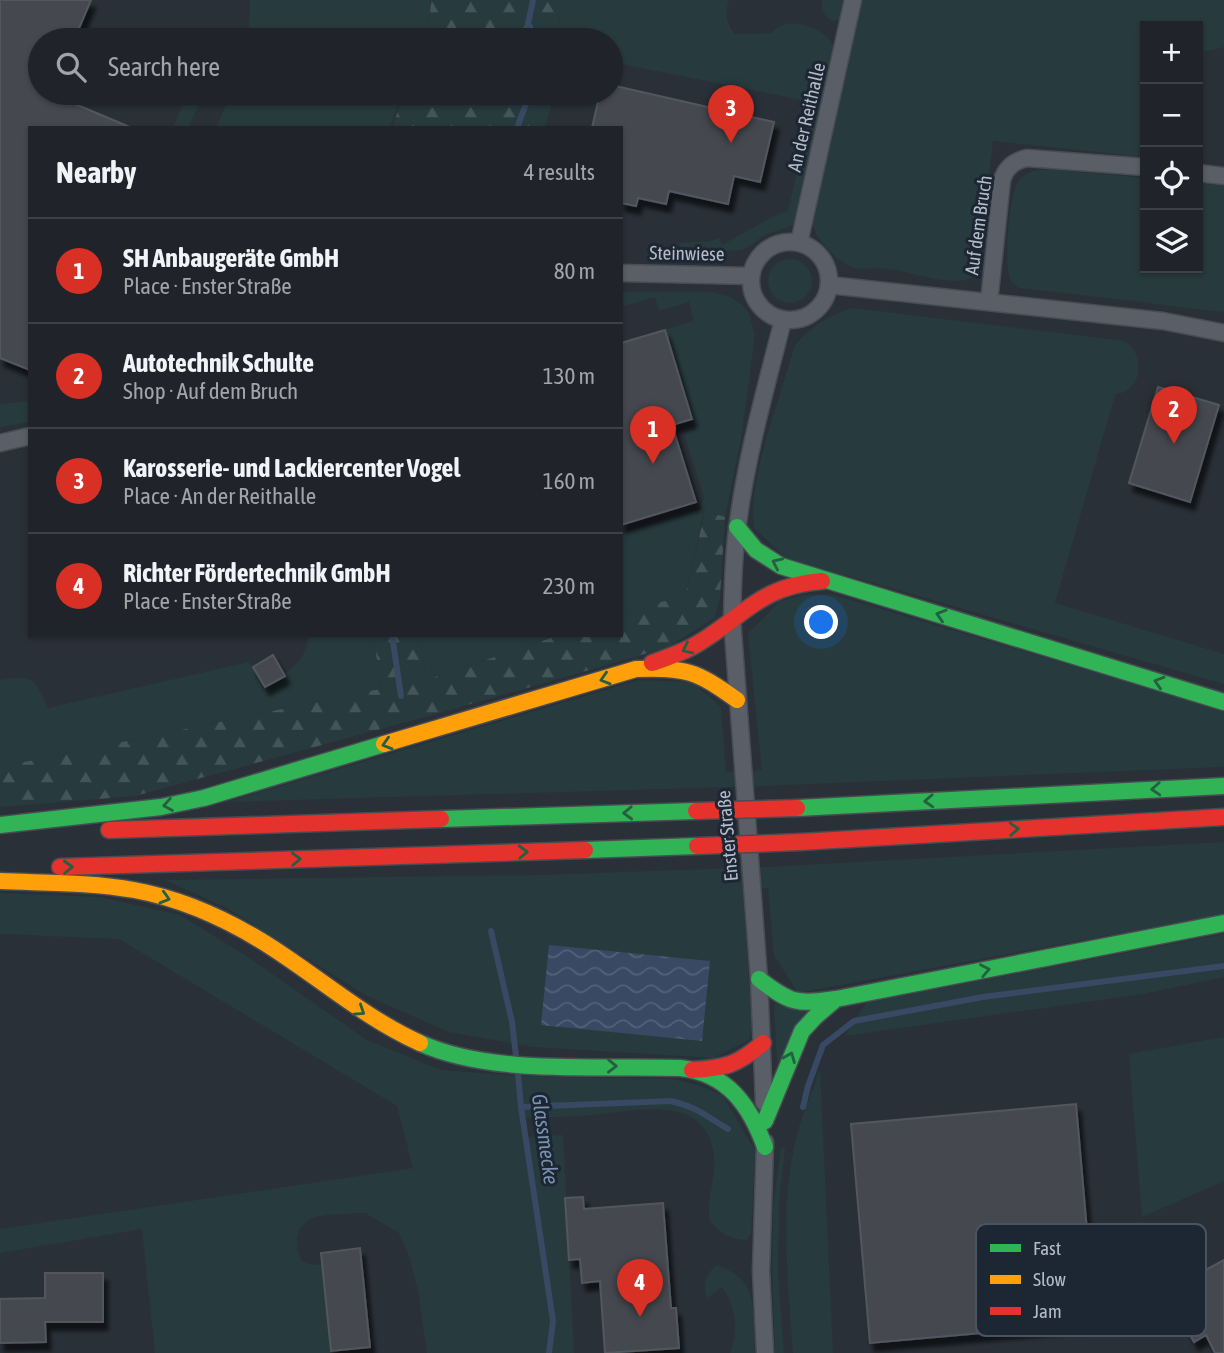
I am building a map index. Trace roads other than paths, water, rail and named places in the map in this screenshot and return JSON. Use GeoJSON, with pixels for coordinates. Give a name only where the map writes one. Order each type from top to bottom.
{"type":"FeatureCollection","features":[{"type":"Feature","properties":{"kind":"highway"},"geometry":{"type":"LineString","coordinates":[[737,527],[751,546],[768,560],[781,566],[1224,702]]}},
{"type":"Feature","properties":{"kind":"highway"},"geometry":{"type":"LineString","coordinates":[[0,825],[161,807],[204,798],[636,669],[685,651],[753,604],[788,586],[829,581]]}},
{"type":"Feature","properties":{"kind":"highway"},"geometry":{"type":"LineString","coordinates":[[636,669],[684,670],[714,684],[737,700]]}},
{"type":"Feature","properties":{"kind":"highway"},"geometry":{"type":"LineString","coordinates":[[0,834],[797,808],[1224,786]]}},
{"type":"Feature","properties":{"kind":"highway"},"geometry":{"type":"LineString","coordinates":[[0,869],[800,842],[1224,817]]}},
{"type":"Feature","properties":{"kind":"highway"},"geometry":{"type":"LineString","coordinates":[[0,881],[130,890],[194,907],[246,931],[345,1001],[401,1035],[452,1054],[544,1066],[692,1070],[735,1064],[763,1043]]}},
{"type":"Feature","properties":{"kind":"highway"},"geometry":{"type":"LineString","coordinates":[[759,979],[788,1001],[804,1003],[1224,923]]}},
{"type":"Feature","properties":{"kind":"highway"},"geometry":{"type":"LineString","coordinates":[[765,1121],[802,1031],[836,999]]}},
{"type":"Feature","properties":{"kind":"highway"},"geometry":{"type":"LineString","coordinates":[[692,1070],[721,1083],[738,1097],[752,1114],[765,1147]]}},
{"type":"Feature","properties":{"kind":"street","name":"An der Reithalle"},"geometry":{"type":"LineString","coordinates":[[799,243],[853,0]]}},
{"type":"Feature","properties":{"kind":"street","name":"Auf dem Bruch"},"geometry":{"type":"LineString","coordinates":[[989,302],[1002,180],[1004,173],[1013,163],[1027,158],[1140,167]]}},
{"type":"Feature","properties":{"kind":"street"},"geometry":{"type":"LineString","coordinates":[[1203,174],[1224,176]]}},
{"type":"Feature","properties":{"kind":"street"},"geometry":{"type":"LineString","coordinates":[[781,243],[799,243],[816,252],[824,262],[829,285],[826,297],[809,315],[796,320],[783,320],[770,315],[760,306],[753,295],[751,276],[760,256],[770,247],[781,243]]}},
{"type":"Feature","properties":{"kind":"street","name":"Steinwiese"},"geometry":{"type":"LineString","coordinates":[[623,273],[751,276]]}},
{"type":"Feature","properties":{"kind":"street","name":"Auf dem Bruch"},"geometry":{"type":"LineString","coordinates":[[829,285],[1163,321],[1224,333]]}},
{"type":"Feature","properties":{"kind":"street","name":"Enster Straße"},"geometry":{"type":"LineString","coordinates":[[765,1353],[761,1271],[765,1147],[763,1043],[732,619],[737,527],[752,448],[783,320]]}},
{"type":"Feature","properties":{"kind":"street"},"geometry":{"type":"LineString","coordinates":[[0,443],[28,436]]}},
{"type":"Feature","properties":{"kind":"water"},"geometry":{"type":"Polygon","coordinates":[[[549,945],[710,961],[702,1041],[541,1025],[549,945]]]}},
{"type":"Feature","properties":{"kind":"waterway","name":"Glassmecke"},"geometry":{"type":"LineString","coordinates":[[529,28],[533,0]]}},
{"type":"Feature","properties":{"kind":"waterway","name":"Glassmecke"},"geometry":{"type":"LineString","coordinates":[[518,126],[526,105]]}},
{"type":"Feature","properties":{"kind":"waterway","name":"Glassmecke"},"geometry":{"type":"LineString","coordinates":[[392,637],[401,696]]}},
{"type":"Feature","properties":{"kind":"waterway","name":"Glassmecke"},"geometry":{"type":"LineString","coordinates":[[491,931],[512,1022],[516,1056]]}},
{"type":"Feature","properties":{"kind":"waterway"},"geometry":{"type":"LineString","coordinates":[[803,1107],[823,1045],[854,1021],[983,997],[1224,966]]}},
{"type":"Feature","properties":{"kind":"waterway","name":"Glassmecke"},"geometry":{"type":"LineString","coordinates":[[518,1074],[553,1321],[549,1353]]}},
{"type":"Feature","properties":{"kind":"waterway"},"geometry":{"type":"LineString","coordinates":[[521,1107],[671,1101],[695,1109],[728,1129]]}},
{"type":"Feature","properties":{"kind":"place","name":"Karosserie- und Lackiercenter Vogel"},"geometry":{"type":"Point","coordinates":[731,143]}},
{"type":"Feature","properties":{"kind":"place","name":"Autotechnik Schulte"},"geometry":{"type":"Point","coordinates":[1174,444]}},
{"type":"Feature","properties":{"kind":"place","name":"SH Anbaugeräte GmbH"},"geometry":{"type":"Point","coordinates":[653,464]}},
{"type":"Feature","properties":{"kind":"place","name":"Richter Fördertechnik GmbH"},"geometry":{"type":"Point","coordinates":[640,1317]}}]}
